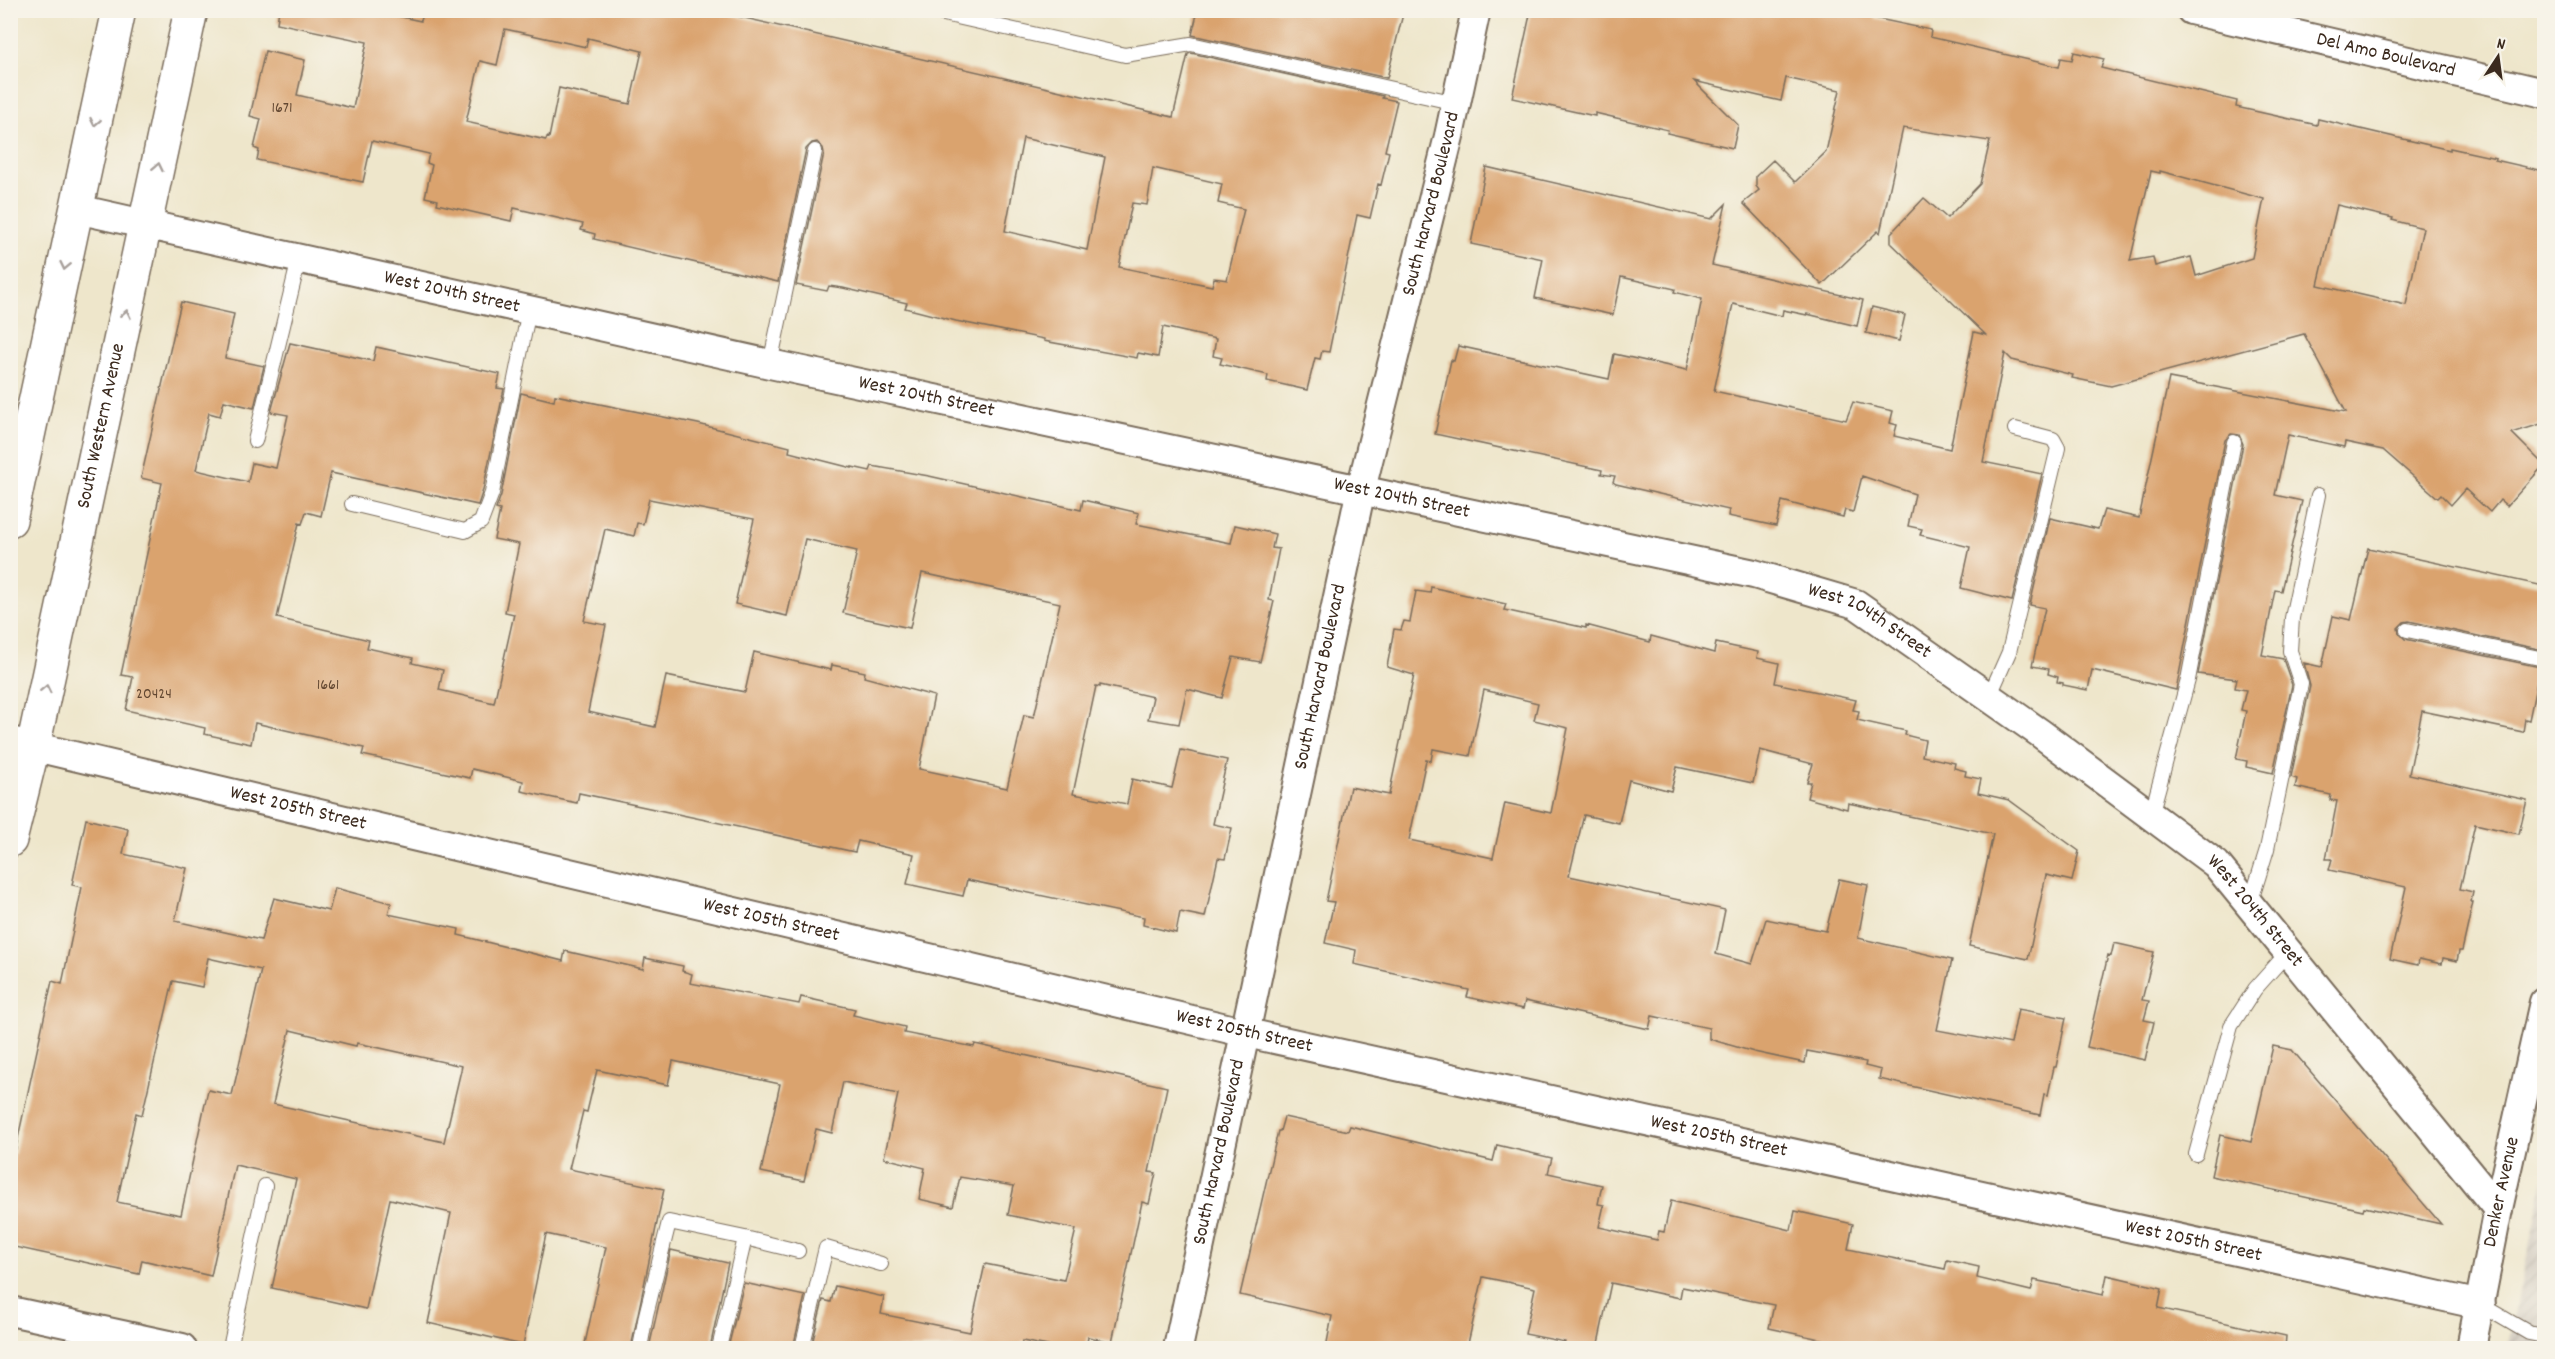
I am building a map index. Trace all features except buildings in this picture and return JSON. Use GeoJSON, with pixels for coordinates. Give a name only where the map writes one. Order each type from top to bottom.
{"type":"FeatureCollection","features":[{"type":"Feature","properties":{"kind":"main road"},"geometry":{"type":"LineString","coordinates":[[10,520],[119,10]]}},
{"type":"Feature","properties":{"kind":"main road","name":"South Western Avenue"},"geometry":{"type":"LineString","coordinates":[[10,840],[22,744],[146,224],[191,10]]}},
{"type":"Feature","properties":{"kind":"street","name":"South Harvard Boulevard"},"geometry":{"type":"LineString","coordinates":[[1178,1348],[1247,1033],[1361,489],[1456,103],[1476,10]]}},
{"type":"Feature","properties":{"kind":"street","name":"Del Amo Boulevard"},"geometry":{"type":"LineString","coordinates":[[2191,10],[2544,93]]}},
{"type":"Feature","properties":{"kind":"street","name":"West 204th Street"},"geometry":{"type":"LineString","coordinates":[[77,209],[770,364],[1754,574],[1856,604],[1989,697],[2216,864],[2498,1209]]}},
{"type":"Feature","properties":{"kind":"street","name":"West 205th Street"},"geometry":{"type":"LineString","coordinates":[[22,744],[1247,1033],[2481,1305]]}},
{"type":"Feature","properties":{"kind":"street","name":"Denker Avenue"},"geometry":{"type":"LineString","coordinates":[[2471,1348],[2498,1209],[2537,1072],[2544,1002]]}},
{"type":"Feature","properties":{"kind":"street"},"geometry":{"type":"LineString","coordinates":[[10,1311],[182,1348]]}},
{"type":"Feature","properties":{"kind":"lane"},"geometry":{"type":"LineString","coordinates":[[926,10],[1125,55],[1191,44],[1456,103]]}},
{"type":"Feature","properties":{"kind":"lane"},"geometry":{"type":"LineString","coordinates":[[770,364],[815,151]]}},
{"type":"Feature","properties":{"kind":"lane"},"geometry":{"type":"LineString","coordinates":[[255,441],[299,259]]}},
{"type":"Feature","properties":{"kind":"lane"},"geometry":{"type":"LineString","coordinates":[[352,504],[465,531],[481,522],[492,493],[530,310]]}},
{"type":"Feature","properties":{"kind":"lane"},"geometry":{"type":"LineString","coordinates":[[1989,697],[2009,652],[2058,448],[2053,439],[2015,429]]}},
{"type":"Feature","properties":{"kind":"lane"},"geometry":{"type":"LineString","coordinates":[[2151,814],[2188,680],[2234,442]]}},
{"type":"Feature","properties":{"kind":"lane"},"geometry":{"type":"LineString","coordinates":[[2250,904],[2267,849],[2301,684],[2290,651],[2292,618],[2318,495]]}},
{"type":"Feature","properties":{"kind":"lane"},"geometry":{"type":"LineString","coordinates":[[2408,630],[2544,659]]}},
{"type":"Feature","properties":{"kind":"lane"},"geometry":{"type":"LineString","coordinates":[[2196,1154],[2231,1026],[2254,990],[2289,951]]}},
{"type":"Feature","properties":{"kind":"lane"},"geometry":{"type":"LineString","coordinates":[[230,1348],[265,1186]]}},
{"type":"Feature","properties":{"kind":"lane"},"geometry":{"type":"LineString","coordinates":[[640,1348],[669,1222],[798,1251]]}},
{"type":"Feature","properties":{"kind":"lane"},"geometry":{"type":"LineString","coordinates":[[719,1348],[745,1238]]}},
{"type":"Feature","properties":{"kind":"lane"},"geometry":{"type":"LineString","coordinates":[[802,1348],[826,1248],[881,1264]]}},
{"type":"Feature","properties":{"kind":"lane"},"geometry":{"type":"LineString","coordinates":[[2481,1305],[2529,1333],[2544,1336]]}},
{"type":"Feature","properties":{"kind":"shaded area"},"geometry":{"type":"Polygon","coordinates":[[[2544,1178],[2544,1348],[2507,1348],[2544,1178]]]}}]}
